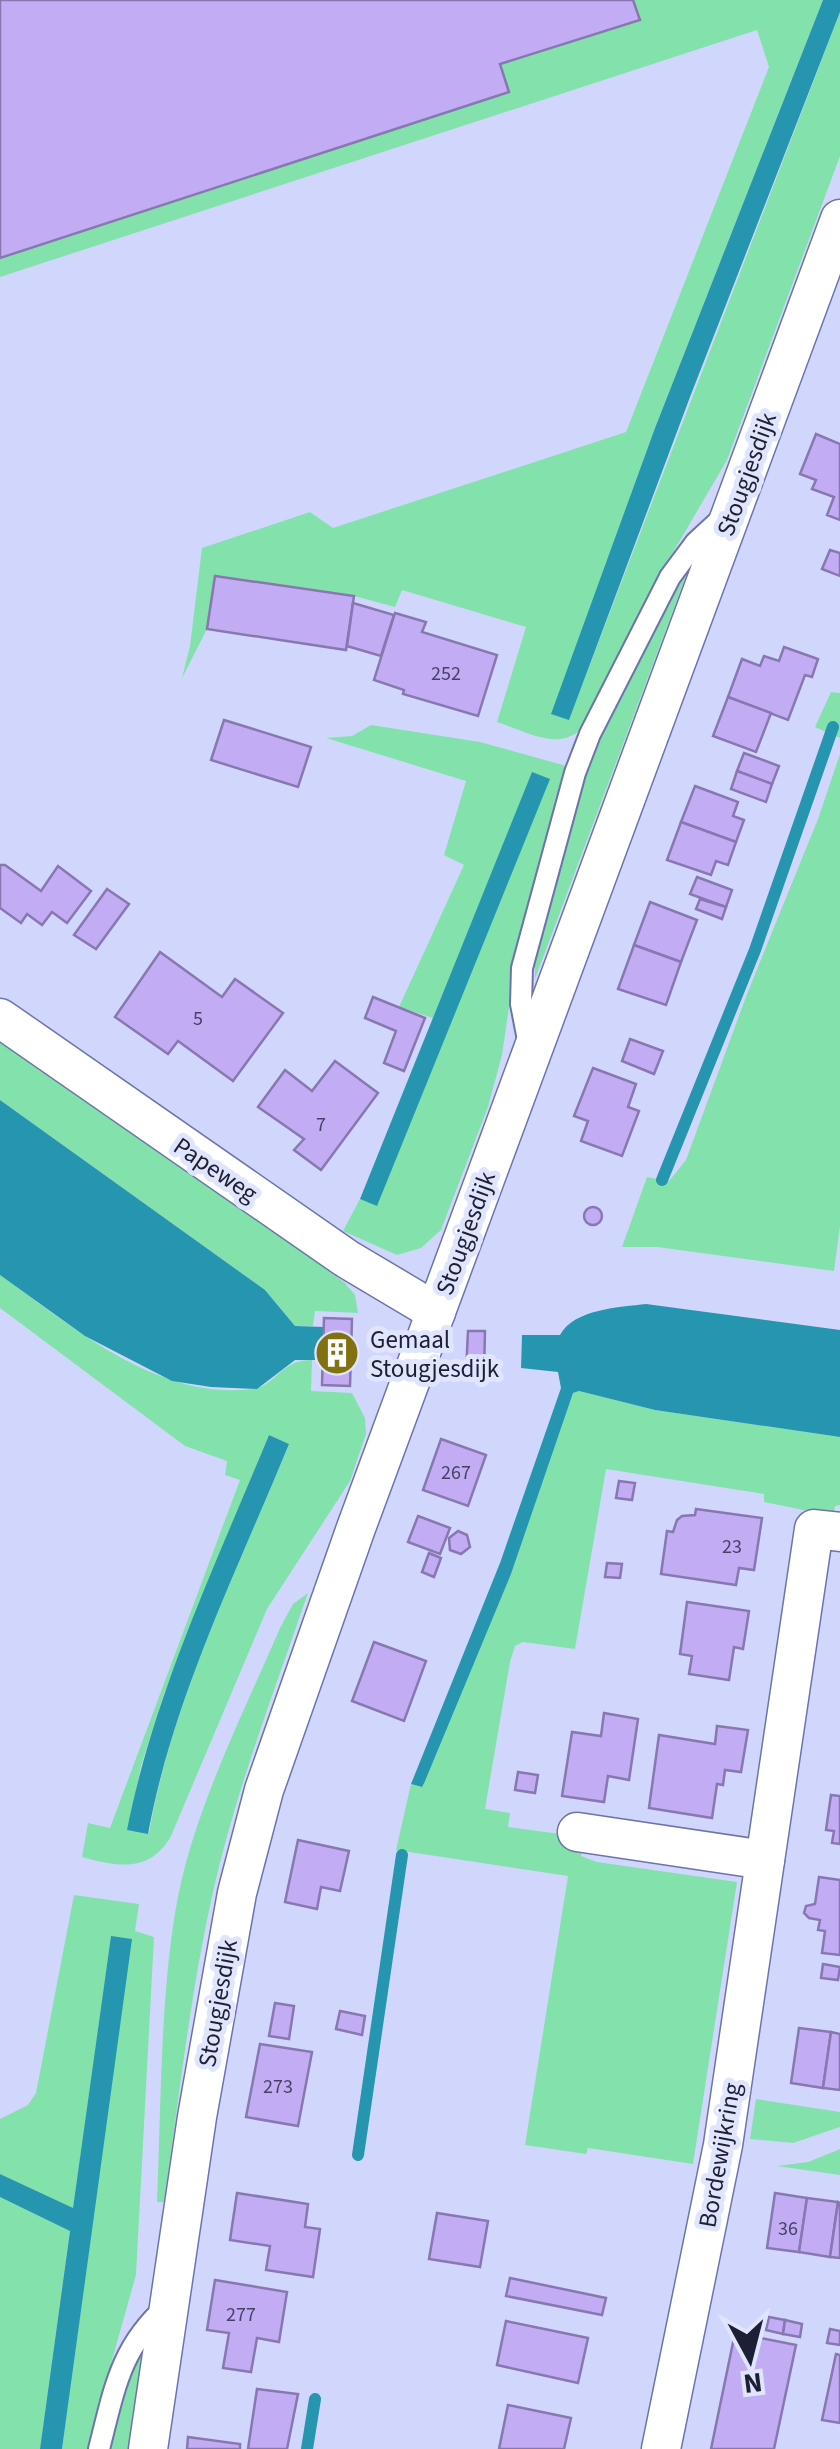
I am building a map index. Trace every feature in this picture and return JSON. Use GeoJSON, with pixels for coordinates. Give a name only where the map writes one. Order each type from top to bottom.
{"type":"FeatureCollection","features":[{"type":"Feature","properties":{"kind":"street","name":"Stougjesdijk"},"geometry":{"type":"LineString","coordinates":[[148,2449],[197,2117],[246,1855],[299,1689],[840,219]]}},
{"type":"Feature","properties":{"kind":"street","name":"Papeweg"},"geometry":{"type":"LineString","coordinates":[[0,1018],[348,1259],[436,1312]]}},
{"type":"Feature","properties":{"kind":"street","name":"Bordewijkring"},"geometry":{"type":"LineString","coordinates":[[661,2449],[723,2145],[814,1529],[840,1532]]}},
{"type":"Feature","properties":{"kind":"street"},"geometry":{"type":"LineString","coordinates":[[577,1832],[766,1860]]}},
{"type":"Feature","properties":{"kind":"lane"},"geometry":{"type":"LineString","coordinates":[[531,1054],[521,1004],[522,968],[584,748],[670,577],[696,542],[734,507]]}},
{"type":"Feature","properties":{"kind":"lane"},"geometry":{"type":"LineString","coordinates":[[99,2449],[126,2356],[139,2334],[169,2305]]}},
{"type":"Feature","properties":{"kind":"green space"},"geometry":{"type":"Polygon","coordinates":[[[633,0],[823,0],[655,428],[552,714],[569,719],[840,12],[840,156],[727,460],[661,573],[587,722],[578,732],[557,739],[497,722],[526,627],[402,590],[395,607],[354,596],[215,576],[207,629],[182,678],[190,646],[202,548],[310,512],[333,528],[626,432],[769,67],[757,30],[0,277],[0,259],[508,92],[500,64],[639,20],[633,0]]]}},
{"type":"Feature","properties":{"kind":"green space"},"geometry":{"type":"Polygon","coordinates":[[[686,576],[535,979],[535,962],[591,751],[677,579],[686,576]]]}},
{"type":"Feature","properties":{"kind":"green space"},"geometry":{"type":"Polygon","coordinates":[[[831,692],[840,693],[840,738],[815,727],[831,692]]]}},
{"type":"Feature","properties":{"kind":"green space"},"geometry":{"type":"Polygon","coordinates":[[[371,725],[480,742],[570,767],[517,953],[502,1055],[488,1107],[441,1230],[421,1248],[397,1255],[343,1231],[360,1199],[377,1205],[549,780],[532,773],[433,1018],[399,1007],[464,865],[444,855],[466,781],[326,738],[352,736],[371,725]]]}},
{"type":"Feature","properties":{"kind":"green space"},"geometry":{"type":"Polygon","coordinates":[[[840,754],[840,1226],[834,1271],[657,1247],[622,1247],[647,1177],[669,1181],[686,1160],[840,754]]]}},
{"type":"Feature","properties":{"kind":"green space"},"geometry":{"type":"Polygon","coordinates":[[[0,1035],[345,1283],[355,1295],[358,1313],[315,1311],[313,1326],[295,1326],[265,1290],[0,1100],[0,1035]]]}},
{"type":"Feature","properties":{"kind":"green space"},"geometry":{"type":"Polygon","coordinates":[[[0,1275],[117,1356],[150,1372],[218,1390],[261,1387],[285,1368],[312,1360],[311,1391],[352,1393],[365,1418],[366,1434],[350,1481],[267,1609],[171,1836],[163,1848],[143,1862],[120,1865],[82,1857],[88,1823],[110,1828],[240,1480],[225,1475],[227,1461],[185,1446],[0,1308],[0,1275]],[[269,1435],[164,1694],[141,1766],[128,1830],[149,1833],[190,1684],[289,1444],[269,1435]]]}},
{"type":"Feature","properties":{"kind":"green space"},"geometry":{"type":"Polygon","coordinates":[[[579,1391],[655,1410],[840,1437],[840,1505],[835,1506],[833,1516],[764,1502],[764,1494],[606,1469],[575,1649],[523,1642],[515,1646],[510,1662],[485,1809],[510,1813],[508,1827],[583,1837],[581,1856],[597,1862],[737,1882],[693,2164],[588,2148],[586,2154],[525,2145],[568,1876],[396,1850],[411,1784],[421,1787],[511,1574],[568,1403],[573,1393],[579,1391]]]}},
{"type":"Feature","properties":{"kind":"green space"},"geometry":{"type":"Polygon","coordinates":[[[308,1593],[256,1741],[222,1854],[198,1969],[164,2202],[157,2202],[166,1985],[183,1876],[219,1768],[280,1628],[293,1604],[308,1593]]]}},
{"type":"Feature","properties":{"kind":"green space"},"geometry":{"type":"Polygon","coordinates":[[[74,1895],[139,1904],[135,1931],[154,1937],[136,2275],[87,2449],[62,2449],[131,1939],[111,1937],[73,2209],[0,2174],[0,2119],[28,2105],[36,2093],[74,1895]]]}},
{"type":"Feature","properties":{"kind":"green space"},"geometry":{"type":"Polygon","coordinates":[[[756,2099],[840,2112],[840,2127],[793,2143],[750,2139],[756,2099]]]}},
{"type":"Feature","properties":{"kind":"green space"},"geometry":{"type":"Polygon","coordinates":[[[840,2149],[840,2175],[777,2166],[808,2162],[840,2149]]]}},
{"type":"Feature","properties":{"kind":"green space"},"geometry":{"type":"Polygon","coordinates":[[[0,2197],[70,2230],[40,2449],[0,2449],[0,2197]]]}},
{"type":"Feature","properties":{"kind":"green space"},"geometry":{"type":"Polygon","coordinates":[[[135,2353],[143,2356],[129,2449],[110,2449],[135,2353]]]}},
{"type":"Feature","properties":{"kind":"water"},"geometry":{"type":"Polygon","coordinates":[[[823,0],[840,0],[840,12],[569,720],[551,714],[655,428],[823,0]]]}},
{"type":"Feature","properties":{"kind":"water"},"geometry":{"type":"Polygon","coordinates":[[[532,772],[550,779],[377,1206],[360,1199],[532,772]]]}},
{"type":"Feature","properties":{"kind":"water"},"geometry":{"type":"Polygon","coordinates":[[[0,1100],[265,1290],[295,1326],[324,1327],[323,1360],[295,1360],[257,1389],[172,1381],[85,1336],[0,1275],[0,1100]]]}},
{"type":"Feature","properties":{"kind":"water"},"geometry":{"type":"Polygon","coordinates":[[[646,1304],[840,1330],[840,1437],[655,1410],[579,1391],[573,1393],[511,1574],[425,1781],[422,1787],[411,1784],[500,1563],[561,1388],[558,1372],[521,1368],[522,1335],[560,1335],[567,1326],[587,1315],[646,1304]]]}},
{"type":"Feature","properties":{"kind":"water"},"geometry":{"type":"Polygon","coordinates":[[[269,1435],[289,1444],[190,1684],[159,1783],[148,1834],[127,1830],[170,1679],[269,1435]]]}},
{"type":"Feature","properties":{"kind":"water"},"geometry":{"type":"Polygon","coordinates":[[[111,1936],[132,1939],[62,2449],[40,2449],[70,2231],[0,2197],[0,2174],[73,2208],[111,1936]]]}},
{"type":"Feature","properties":{"kind":"building"},"geometry":{"type":"Polygon","coordinates":[[[0,0],[633,0],[640,20],[500,64],[509,92],[0,258],[0,0]]]}},
{"type":"Feature","properties":{"kind":"building"},"geometry":{"type":"Polygon","coordinates":[[[816,434],[840,444],[840,520],[827,515],[834,497],[812,489],[816,480],[800,474],[816,434]]]}},
{"type":"Feature","properties":{"kind":"building"},"geometry":{"type":"Polygon","coordinates":[[[830,550],[840,553],[840,576],[822,569],[830,550]]]}},
{"type":"Feature","properties":{"kind":"building"},"geometry":{"type":"Polygon","coordinates":[[[215,576],[354,596],[346,650],[207,629],[215,576]]]}},
{"type":"Feature","properties":{"kind":"building"},"geometry":{"type":"Polygon","coordinates":[[[353,603],[394,615],[381,656],[347,646],[353,603]]]}},
{"type":"Feature","properties":{"kind":"building"},"geometry":{"type":"Polygon","coordinates":[[[395,613],[426,622],[422,632],[497,655],[478,716],[403,694],[404,690],[374,680],[395,613]]]}},
{"type":"Feature","properties":{"kind":"building"},"geometry":{"type":"Polygon","coordinates":[[[784,647],[818,659],[812,677],[805,675],[788,720],[728,697],[742,659],[760,666],[764,656],[779,661],[784,647]]]}},
{"type":"Feature","properties":{"kind":"building"},"geometry":{"type":"Polygon","coordinates":[[[728,697],[771,713],[756,752],[713,736],[728,697]]]}},
{"type":"Feature","properties":{"kind":"building"},"geometry":{"type":"Polygon","coordinates":[[[224,720],[311,747],[298,787],[211,760],[224,720]]]}},
{"type":"Feature","properties":{"kind":"building"},"geometry":{"type":"Polygon","coordinates":[[[744,753],[779,766],[772,784],[737,771],[744,753]]]}},
{"type":"Feature","properties":{"kind":"building"},"geometry":{"type":"Polygon","coordinates":[[[737,771],[772,784],[766,802],[731,789],[737,771]]]}},
{"type":"Feature","properties":{"kind":"building"},"geometry":{"type":"Polygon","coordinates":[[[695,786],[738,802],[733,816],[744,820],[736,842],[681,822],[695,786]]]}},
{"type":"Feature","properties":{"kind":"building"},"geometry":{"type":"Polygon","coordinates":[[[681,822],[736,842],[728,865],[716,861],[711,875],[667,860],[681,822]]]}},
{"type":"Feature","properties":{"kind":"building"},"geometry":{"type":"Polygon","coordinates":[[[0,865],[41,891],[58,866],[91,891],[67,923],[52,912],[42,925],[27,914],[21,923],[0,908],[0,865]]]}},
{"type":"Feature","properties":{"kind":"building"},"geometry":{"type":"Polygon","coordinates":[[[697,877],[732,890],[726,907],[690,894],[697,877]]]}},
{"type":"Feature","properties":{"kind":"building"},"geometry":{"type":"Polygon","coordinates":[[[107,889],[129,904],[96,949],[74,935],[107,889]]]}},
{"type":"Feature","properties":{"kind":"building"},"geometry":{"type":"Polygon","coordinates":[[[700,899],[726,907],[722,919],[696,909],[700,899]]]}},
{"type":"Feature","properties":{"kind":"building"},"geometry":{"type":"Polygon","coordinates":[[[650,902],[697,920],[681,962],[634,945],[650,902]]]}},
{"type":"Feature","properties":{"kind":"building"},"geometry":{"type":"Polygon","coordinates":[[[634,945],[681,962],[666,1005],[618,989],[634,945]]]}},
{"type":"Feature","properties":{"kind":"building"},"geometry":{"type":"Polygon","coordinates":[[[160,952],[222,997],[235,979],[283,1013],[233,1081],[178,1041],[168,1054],[115,1017],[160,952]]]}},
{"type":"Feature","properties":{"kind":"building"},"geometry":{"type":"Polygon","coordinates":[[[373,997],[425,1018],[404,1071],[384,1063],[396,1031],[365,1018],[373,997]]]}},
{"type":"Feature","properties":{"kind":"building"},"geometry":{"type":"Polygon","coordinates":[[[630,1039],[663,1051],[654,1074],[622,1061],[630,1039]]]}},
{"type":"Feature","properties":{"kind":"building"},"geometry":{"type":"Polygon","coordinates":[[[335,1061],[378,1093],[321,1170],[294,1150],[304,1139],[258,1107],[285,1070],[312,1091],[335,1061]]]}},
{"type":"Feature","properties":{"kind":"building"},"geometry":{"type":"Polygon","coordinates":[[[593,1068],[636,1084],[628,1107],[639,1111],[622,1156],[581,1141],[588,1121],[574,1116],[593,1068]]]}},
{"type":"Feature","properties":{"kind":"building"},"geometry":{"type":"Polygon","coordinates":[[[593,1207],[600,1209],[600,1223],[593,1225],[586,1223],[584,1216],[586,1209],[593,1207]]]}},
{"type":"Feature","properties":{"kind":"building","name":"Gemaal Stougjesdijk"},"geometry":{"type":"Polygon","coordinates":[[[324,1318],[352,1319],[350,1386],[322,1385],[324,1318]]]}},
{"type":"Feature","properties":{"kind":"building"},"geometry":{"type":"Polygon","coordinates":[[[468,1331],[485,1331],[484,1372],[466,1372],[468,1331]]]}},
{"type":"Feature","properties":{"kind":"building"},"geometry":{"type":"Polygon","coordinates":[[[441,1439],[486,1455],[468,1506],[423,1490],[441,1439]]]}},
{"type":"Feature","properties":{"kind":"building"},"geometry":{"type":"Polygon","coordinates":[[[619,1481],[635,1483],[632,1500],[616,1498],[619,1481]]]}},
{"type":"Feature","properties":{"kind":"building"},"geometry":{"type":"Polygon","coordinates":[[[696,1509],[762,1518],[754,1570],[739,1568],[736,1585],[661,1574],[667,1531],[673,1532],[677,1520],[695,1515],[696,1509]]]}},
{"type":"Feature","properties":{"kind":"building"},"geometry":{"type":"Polygon","coordinates":[[[418,1516],[450,1528],[440,1554],[408,1542],[418,1516]]]}},
{"type":"Feature","properties":{"kind":"building"},"geometry":{"type":"Polygon","coordinates":[[[458,1531],[467,1535],[470,1547],[461,1554],[450,1550],[449,1538],[458,1531]]]}},
{"type":"Feature","properties":{"kind":"building"},"geometry":{"type":"Polygon","coordinates":[[[429,1553],[441,1558],[434,1577],[422,1572],[429,1553]]]}},
{"type":"Feature","properties":{"kind":"building"},"geometry":{"type":"Polygon","coordinates":[[[607,1563],[622,1564],[620,1578],[605,1577],[607,1563]]]}},
{"type":"Feature","properties":{"kind":"building"},"geometry":{"type":"Polygon","coordinates":[[[687,1602],[749,1611],[743,1649],[734,1647],[729,1680],[689,1674],[692,1656],[680,1654],[687,1602]]]}},
{"type":"Feature","properties":{"kind":"building"},"geometry":{"type":"Polygon","coordinates":[[[374,1642],[426,1661],[404,1721],[352,1701],[374,1642]]]}},
{"type":"Feature","properties":{"kind":"building"},"geometry":{"type":"Polygon","coordinates":[[[604,1713],[638,1719],[629,1780],[608,1776],[604,1802],[562,1796],[572,1732],[601,1736],[604,1713]]]}},
{"type":"Feature","properties":{"kind":"building"},"geometry":{"type":"Polygon","coordinates":[[[717,1726],[748,1730],[741,1772],[725,1770],[723,1785],[717,1784],[712,1818],[649,1808],[659,1735],[715,1744],[717,1726]]]}},
{"type":"Feature","properties":{"kind":"building"},"geometry":{"type":"Polygon","coordinates":[[[518,1772],[538,1775],[535,1793],[515,1790],[518,1772]]]}},
{"type":"Feature","properties":{"kind":"building"},"geometry":{"type":"Polygon","coordinates":[[[831,1795],[840,1796],[840,1844],[832,1843],[834,1831],[826,1830],[831,1795]]]}},
{"type":"Feature","properties":{"kind":"building"},"geometry":{"type":"Polygon","coordinates":[[[298,1840],[349,1851],[340,1891],[321,1887],[317,1909],[285,1902],[298,1840]]]}},
{"type":"Feature","properties":{"kind":"building"},"geometry":{"type":"Polygon","coordinates":[[[819,1877],[840,1880],[840,1955],[822,1953],[825,1931],[818,1930],[820,1920],[804,1913],[806,1906],[815,1904],[819,1877]]]}},
{"type":"Feature","properties":{"kind":"building"},"geometry":{"type":"Polygon","coordinates":[[[823,1964],[840,1967],[838,1980],[821,1978],[823,1964]]]}},
{"type":"Feature","properties":{"kind":"building"},"geometry":{"type":"Polygon","coordinates":[[[275,2003],[294,2006],[289,2039],[269,2036],[275,2003]]]}},
{"type":"Feature","properties":{"kind":"building"},"geometry":{"type":"Polygon","coordinates":[[[340,2011],[365,2016],[362,2035],[336,2029],[340,2011]]]}},
{"type":"Feature","properties":{"kind":"building"},"geometry":{"type":"Polygon","coordinates":[[[799,2028],[831,2032],[823,2088],[791,2083],[799,2028]]]}},
{"type":"Feature","properties":{"kind":"building"},"geometry":{"type":"Polygon","coordinates":[[[831,2032],[840,2034],[840,2090],[823,2088],[831,2032]]]}},
{"type":"Feature","properties":{"kind":"building"},"geometry":{"type":"Polygon","coordinates":[[[260,2044],[312,2052],[298,2126],[246,2117],[260,2044]]]}},
{"type":"Feature","properties":{"kind":"building"},"geometry":{"type":"Polygon","coordinates":[[[237,2193],[308,2204],[305,2227],[320,2229],[313,2277],[266,2270],[270,2246],[230,2240],[237,2193]]]}},
{"type":"Feature","properties":{"kind":"building"},"geometry":{"type":"Polygon","coordinates":[[[775,2193],[807,2198],[799,2252],[767,2248],[775,2193]]]}},
{"type":"Feature","properties":{"kind":"building"},"geometry":{"type":"Polygon","coordinates":[[[807,2198],[838,2202],[830,2257],[799,2252],[807,2198]]]}},
{"type":"Feature","properties":{"kind":"building"},"geometry":{"type":"Polygon","coordinates":[[[840,2203],[840,2258],[830,2257],[840,2203]]]}},
{"type":"Feature","properties":{"kind":"building"},"geometry":{"type":"Polygon","coordinates":[[[437,2213],[488,2221],[480,2267],[429,2259],[437,2213]]]}},
{"type":"Feature","properties":{"kind":"building"},"geometry":{"type":"Polygon","coordinates":[[[510,2278],[606,2298],[602,2315],[506,2296],[510,2278]]]}},
{"type":"Feature","properties":{"kind":"building"},"geometry":{"type":"Polygon","coordinates":[[[215,2280],[287,2292],[279,2342],[257,2338],[251,2372],[223,2368],[229,2333],[207,2330],[215,2280]]]}},
{"type":"Feature","properties":{"kind":"building"},"geometry":{"type":"Polygon","coordinates":[[[769,2317],[785,2320],[783,2334],[766,2330],[769,2317]]]}},
{"type":"Feature","properties":{"kind":"building"},"geometry":{"type":"Polygon","coordinates":[[[785,2320],[802,2324],[800,2337],[783,2334],[785,2320]]]}},
{"type":"Feature","properties":{"kind":"building"},"geometry":{"type":"Polygon","coordinates":[[[506,2321],[588,2338],[578,2383],[497,2365],[506,2321]]]}},
{"type":"Feature","properties":{"kind":"building"},"geometry":{"type":"Polygon","coordinates":[[[830,2329],[840,2331],[840,2345],[827,2343],[830,2329]]]}},
{"type":"Feature","properties":{"kind":"building"},"geometry":{"type":"Polygon","coordinates":[[[735,2333],[796,2345],[774,2449],[711,2449],[735,2333]]]}},
{"type":"Feature","properties":{"kind":"building"},"geometry":{"type":"Polygon","coordinates":[[[836,2354],[840,2355],[840,2423],[822,2420],[836,2354]]]}},
{"type":"Feature","properties":{"kind":"building"},"geometry":{"type":"Polygon","coordinates":[[[257,2389],[298,2394],[287,2449],[248,2449],[257,2389]]]}},
{"type":"Feature","properties":{"kind":"building"},"geometry":{"type":"Polygon","coordinates":[[[508,2405],[571,2418],[564,2449],[499,2449],[508,2405]]]}},
{"type":"Feature","properties":{"kind":"building"},"geometry":{"type":"Polygon","coordinates":[[[188,2437],[240,2444],[240,2449],[187,2449],[188,2437]]]}},
{"type":"Feature","properties":{"kind":"waterway"},"geometry":{"type":"LineString","coordinates":[[662,1180],[755,950],[833,727]]}},
{"type":"Feature","properties":{"kind":"waterway"},"geometry":{"type":"LineString","coordinates":[[358,2155],[402,1855]]}},
{"type":"Feature","properties":{"kind":"waterway"},"geometry":{"type":"LineString","coordinates":[[307,2449],[315,2399]]}},
{"type":"Feature","properties":{"kind":"place","name":"Gemaal Stougjesdijk"},"geometry":{"type":"Point","coordinates":[337,1353]}}]}
